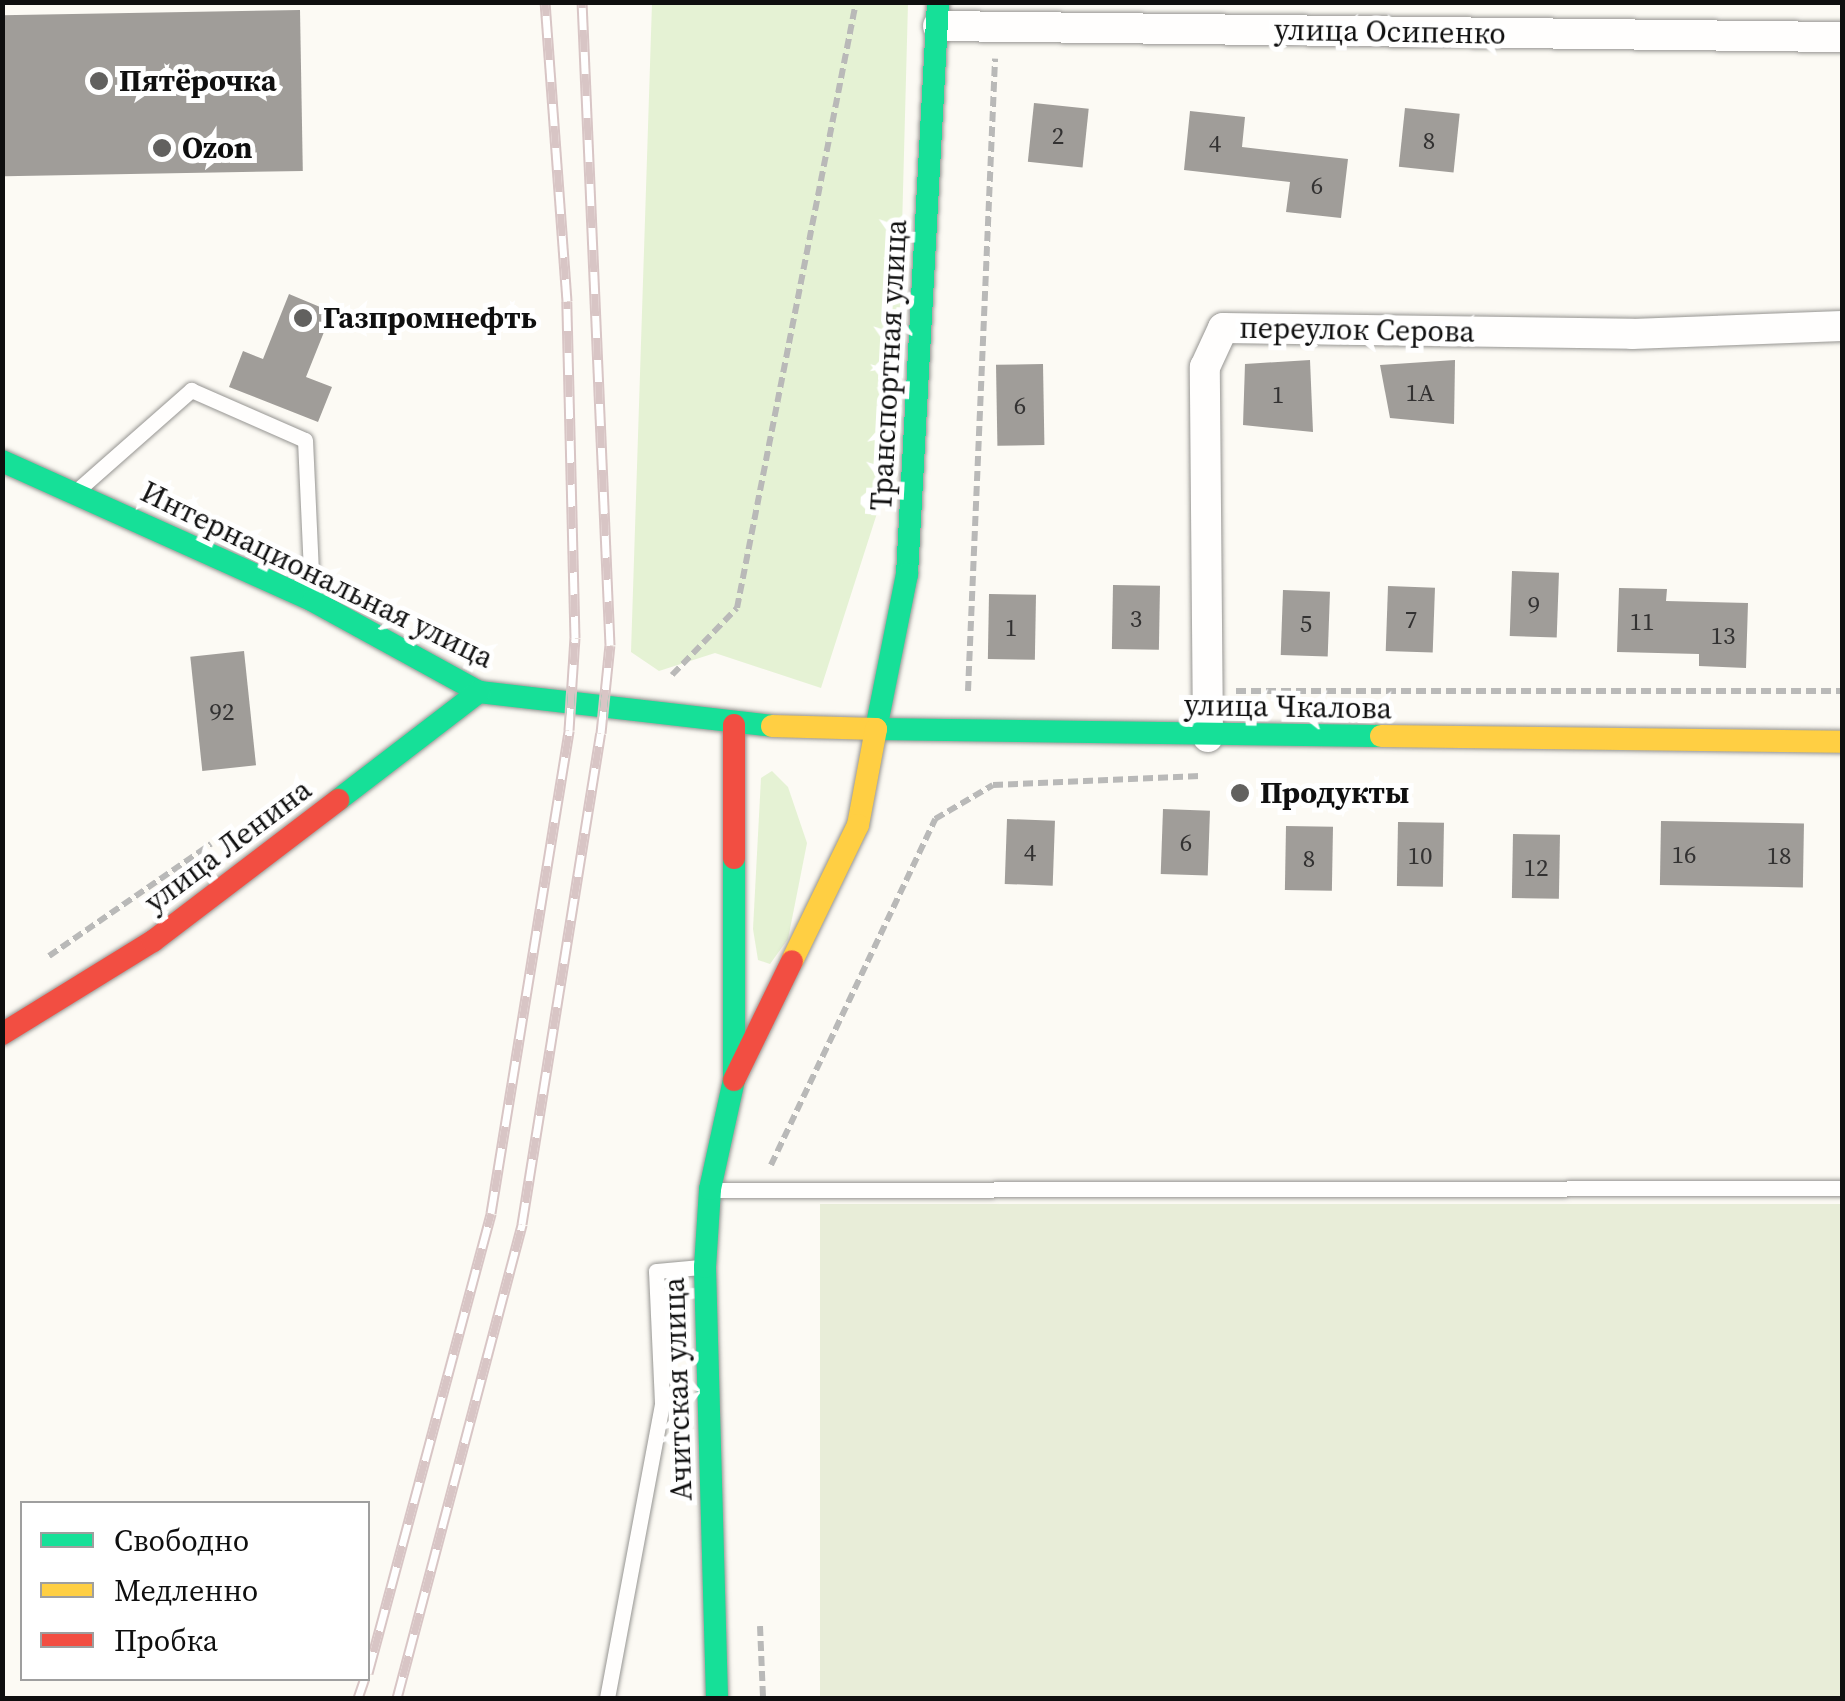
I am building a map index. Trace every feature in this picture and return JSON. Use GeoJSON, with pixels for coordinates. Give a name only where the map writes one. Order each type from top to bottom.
{"type":"FeatureCollection","features":[{"type":"Feature","properties":{"kind":"main road","name":"Транспортная улица"},"geometry":{"type":"LineString","coordinates":[[876,729],[907,574],[938,14]]}},
{"type":"Feature","properties":{"kind":"main road","name":"Интернациональная улица"},"geometry":{"type":"LineString","coordinates":[[2,461],[313,601],[480,692],[734,725]]}},
{"type":"Feature","properties":{"kind":"main road","name":"улица Ленина"},"geometry":{"type":"LineString","coordinates":[[2,1034],[153,940],[480,692]]}},
{"type":"Feature","properties":{"kind":"main road","name":"улица Чкалова"},"geometry":{"type":"LineString","coordinates":[[734,725],[1208,737],[1842,742]]}},
{"type":"Feature","properties":{"kind":"main road","name":"Ачитская улица"},"geometry":{"type":"LineString","coordinates":[[717,1698],[705,1267],[710,1190],[734,1080],[734,725]]}},
{"type":"Feature","properties":{"kind":"main road","name":"Ачитская улица"},"geometry":{"type":"LineString","coordinates":[[734,1080],[858,824],[876,729]]}},
{"type":"Feature","properties":{"kind":"street","name":"улица Осипенко"},"geometry":{"type":"LineString","coordinates":[[938,14],[996,28],[1842,37]]}},
{"type":"Feature","properties":{"kind":"street","name":"переулок Серова"},"geometry":{"type":"LineString","coordinates":[[1208,737],[1204,367],[1224,328],[1632,334],[1842,326]]}},
{"type":"Feature","properties":{"kind":"lane"},"geometry":{"type":"LineString","coordinates":[[76,492],[191,390],[305,440],[313,601]]}},
{"type":"Feature","properties":{"kind":"lane"},"geometry":{"type":"LineString","coordinates":[[710,1190],[758,1193],[1842,1188]]}},
{"type":"Feature","properties":{"kind":"lane"},"geometry":{"type":"LineString","coordinates":[[607,1698],[662,1403],[656,1271],[705,1267]]}},
{"type":"Feature","properties":{"kind":"path"},"geometry":{"type":"LineString","coordinates":[[662,685],[737,608],[856,2]]}},
{"type":"Feature","properties":{"kind":"path"},"geometry":{"type":"LineString","coordinates":[[968,692],[996,28]]}},
{"type":"Feature","properties":{"kind":"path"},"geometry":{"type":"LineString","coordinates":[[951,690],[988,691]]}},
{"type":"Feature","properties":{"kind":"path"},"geometry":{"type":"LineString","coordinates":[[1208,691],[1842,691]]}},
{"type":"Feature","properties":{"kind":"path"},"geometry":{"type":"LineString","coordinates":[[758,1193],[936,818],[993,785],[1212,775]]}},
{"type":"Feature","properties":{"kind":"path"},"geometry":{"type":"LineString","coordinates":[[760,1620],[763,1698]]}},
{"type":"Feature","properties":{"kind":"green space"},"geometry":{"type":"Polygon","coordinates":[[[652,3],[908,3],[896,454],[821,688],[715,653],[659,671],[631,652],[652,3]]]}},
{"type":"Feature","properties":{"kind":"green space"},"geometry":{"type":"Polygon","coordinates":[[[772,771],[788,787],[807,843],[788,939],[770,964],[758,960],[753,929],[761,778],[772,771]]]}},
{"type":"Feature","properties":{"kind":"green space"},"geometry":{"type":"Polygon","coordinates":[[[820,1204],[1842,1204],[1842,1698],[820,1698],[820,1204]]]}},
{"type":"Feature","properties":{"kind":"building"},"geometry":{"type":"Polygon","coordinates":[[[300,10],[303,171],[5,176],[2,15],[300,10]]]}},
{"type":"Feature","properties":{"kind":"building"},"geometry":{"type":"Polygon","coordinates":[[[1034,103],[1089,109],[1083,167],[1028,162],[1034,103]]]}},
{"type":"Feature","properties":{"kind":"building"},"geometry":{"type":"Polygon","coordinates":[[[1405,108],[1460,114],[1454,172],[1399,167],[1405,108]]]}},
{"type":"Feature","properties":{"kind":"building"},"geometry":{"type":"Polygon","coordinates":[[[1190,111],[1245,117],[1242,147],[1348,159],[1341,218],[1286,212],[1290,182],[1184,170],[1190,111]]]}},
{"type":"Feature","properties":{"kind":"building"},"geometry":{"type":"Polygon","coordinates":[[[289,294],[332,312],[306,377],[332,387],[318,422],[229,387],[243,351],[263,359],[289,294]]]}},
{"type":"Feature","properties":{"kind":"building"},"geometry":{"type":"Polygon","coordinates":[[[1310,360],[1313,432],[1243,425],[1245,364],[1310,360]]]}},
{"type":"Feature","properties":{"kind":"building"},"geometry":{"type":"Polygon","coordinates":[[[1455,360],[1454,424],[1390,418],[1380,365],[1455,360]]]}},
{"type":"Feature","properties":{"kind":"building"},"geometry":{"type":"Polygon","coordinates":[[[1043,364],[1044,445],[997,446],[996,365],[1043,364]]]}},
{"type":"Feature","properties":{"kind":"building"},"geometry":{"type":"Polygon","coordinates":[[[1512,571],[1559,573],[1557,638],[1510,636],[1512,571]]]}},
{"type":"Feature","properties":{"kind":"building"},"geometry":{"type":"Polygon","coordinates":[[[1113,585],[1160,586],[1159,650],[1112,649],[1113,585]]]}},
{"type":"Feature","properties":{"kind":"building"},"geometry":{"type":"Polygon","coordinates":[[[1388,586],[1435,588],[1433,653],[1386,651],[1388,586]]]}},
{"type":"Feature","properties":{"kind":"building"},"geometry":{"type":"Polygon","coordinates":[[[1619,588],[1667,589],[1666,601],[1748,603],[1746,668],[1699,666],[1699,654],[1617,652],[1619,588]]]}},
{"type":"Feature","properties":{"kind":"building"},"geometry":{"type":"Polygon","coordinates":[[[1283,590],[1330,592],[1328,657],[1281,655],[1283,590]]]}},
{"type":"Feature","properties":{"kind":"building"},"geometry":{"type":"Polygon","coordinates":[[[989,594],[1036,595],[1035,660],[988,659],[989,594]]]}},
{"type":"Feature","properties":{"kind":"building"},"geometry":{"type":"Polygon","coordinates":[[[244,651],[256,765],[202,771],[190,657],[244,651]]]}},
{"type":"Feature","properties":{"kind":"building"},"geometry":{"type":"Polygon","coordinates":[[[1163,809],[1210,811],[1208,876],[1161,874],[1163,809]]]}},
{"type":"Feature","properties":{"kind":"building"},"geometry":{"type":"Polygon","coordinates":[[[1007,819],[1055,821],[1053,886],[1005,884],[1007,819]]]}},
{"type":"Feature","properties":{"kind":"building"},"geometry":{"type":"Polygon","coordinates":[[[1661,821],[1804,823],[1803,887],[1660,885],[1661,821]]]}},
{"type":"Feature","properties":{"kind":"building"},"geometry":{"type":"Polygon","coordinates":[[[1398,822],[1444,823],[1443,887],[1397,886],[1398,822]]]}},
{"type":"Feature","properties":{"kind":"building"},"geometry":{"type":"Polygon","coordinates":[[[1286,826],[1333,827],[1332,891],[1285,890],[1286,826]]]}},
{"type":"Feature","properties":{"kind":"building"},"geometry":{"type":"Polygon","coordinates":[[[1513,834],[1560,835],[1559,899],[1512,898],[1513,834]]]}},
{"type":"Feature","properties":{"kind":"railway"},"geometry":{"type":"LineString","coordinates":[[370,1666],[491,1213],[569,730],[575,638],[567,301],[545,2]]}},
{"type":"Feature","properties":{"kind":"railway"},"geometry":{"type":"LineString","coordinates":[[397,1698],[522,1224],[601,733],[610,645],[582,2]]}},
{"type":"Feature","properties":{"kind":"railway"},"geometry":{"type":"LineString","coordinates":[[358,1698],[364,1681]]}},
{"type":"Feature","properties":{"kind":"traffic: fast"},"geometry":{"type":"LineString","coordinates":[[938,2],[907,574],[876,729],[1381,736]]}},
{"type":"Feature","properties":{"kind":"traffic: fast"},"geometry":{"type":"LineString","coordinates":[[2,461],[313,601],[479,692],[772,726]]}},
{"type":"Feature","properties":{"kind":"traffic: fast"},"geometry":{"type":"LineString","coordinates":[[338,800],[479,692]]}},
{"type":"Feature","properties":{"kind":"traffic: fast"},"geometry":{"type":"LineString","coordinates":[[717,1698],[705,1267],[710,1189],[734,1080],[734,858]]}},
{"type":"Feature","properties":{"kind":"traffic: slow"},"geometry":{"type":"LineString","coordinates":[[772,726],[876,729],[858,825],[792,961]]}},
{"type":"Feature","properties":{"kind":"traffic: slow"},"geometry":{"type":"LineString","coordinates":[[1381,736],[1842,742]]}},
{"type":"Feature","properties":{"kind":"traffic: jam"},"geometry":{"type":"LineString","coordinates":[[734,725],[734,858]]}},
{"type":"Feature","properties":{"kind":"traffic: jam"},"geometry":{"type":"LineString","coordinates":[[2,1034],[153,941],[338,800]]}},
{"type":"Feature","properties":{"kind":"traffic: jam"},"geometry":{"type":"LineString","coordinates":[[734,1080],[792,961]]}},
{"type":"Feature","properties":{"kind":"place","name":"Пятёрочка"},"geometry":{"type":"Point","coordinates":[99,81]}},
{"type":"Feature","properties":{"kind":"place","name":"Ozon"},"geometry":{"type":"Point","coordinates":[162,148]}},
{"type":"Feature","properties":{"kind":"place","name":"Газпромнефть"},"geometry":{"type":"Point","coordinates":[303,318]}},
{"type":"Feature","properties":{"kind":"place","name":"Продукты"},"geometry":{"type":"Point","coordinates":[1240,793]}}]}
